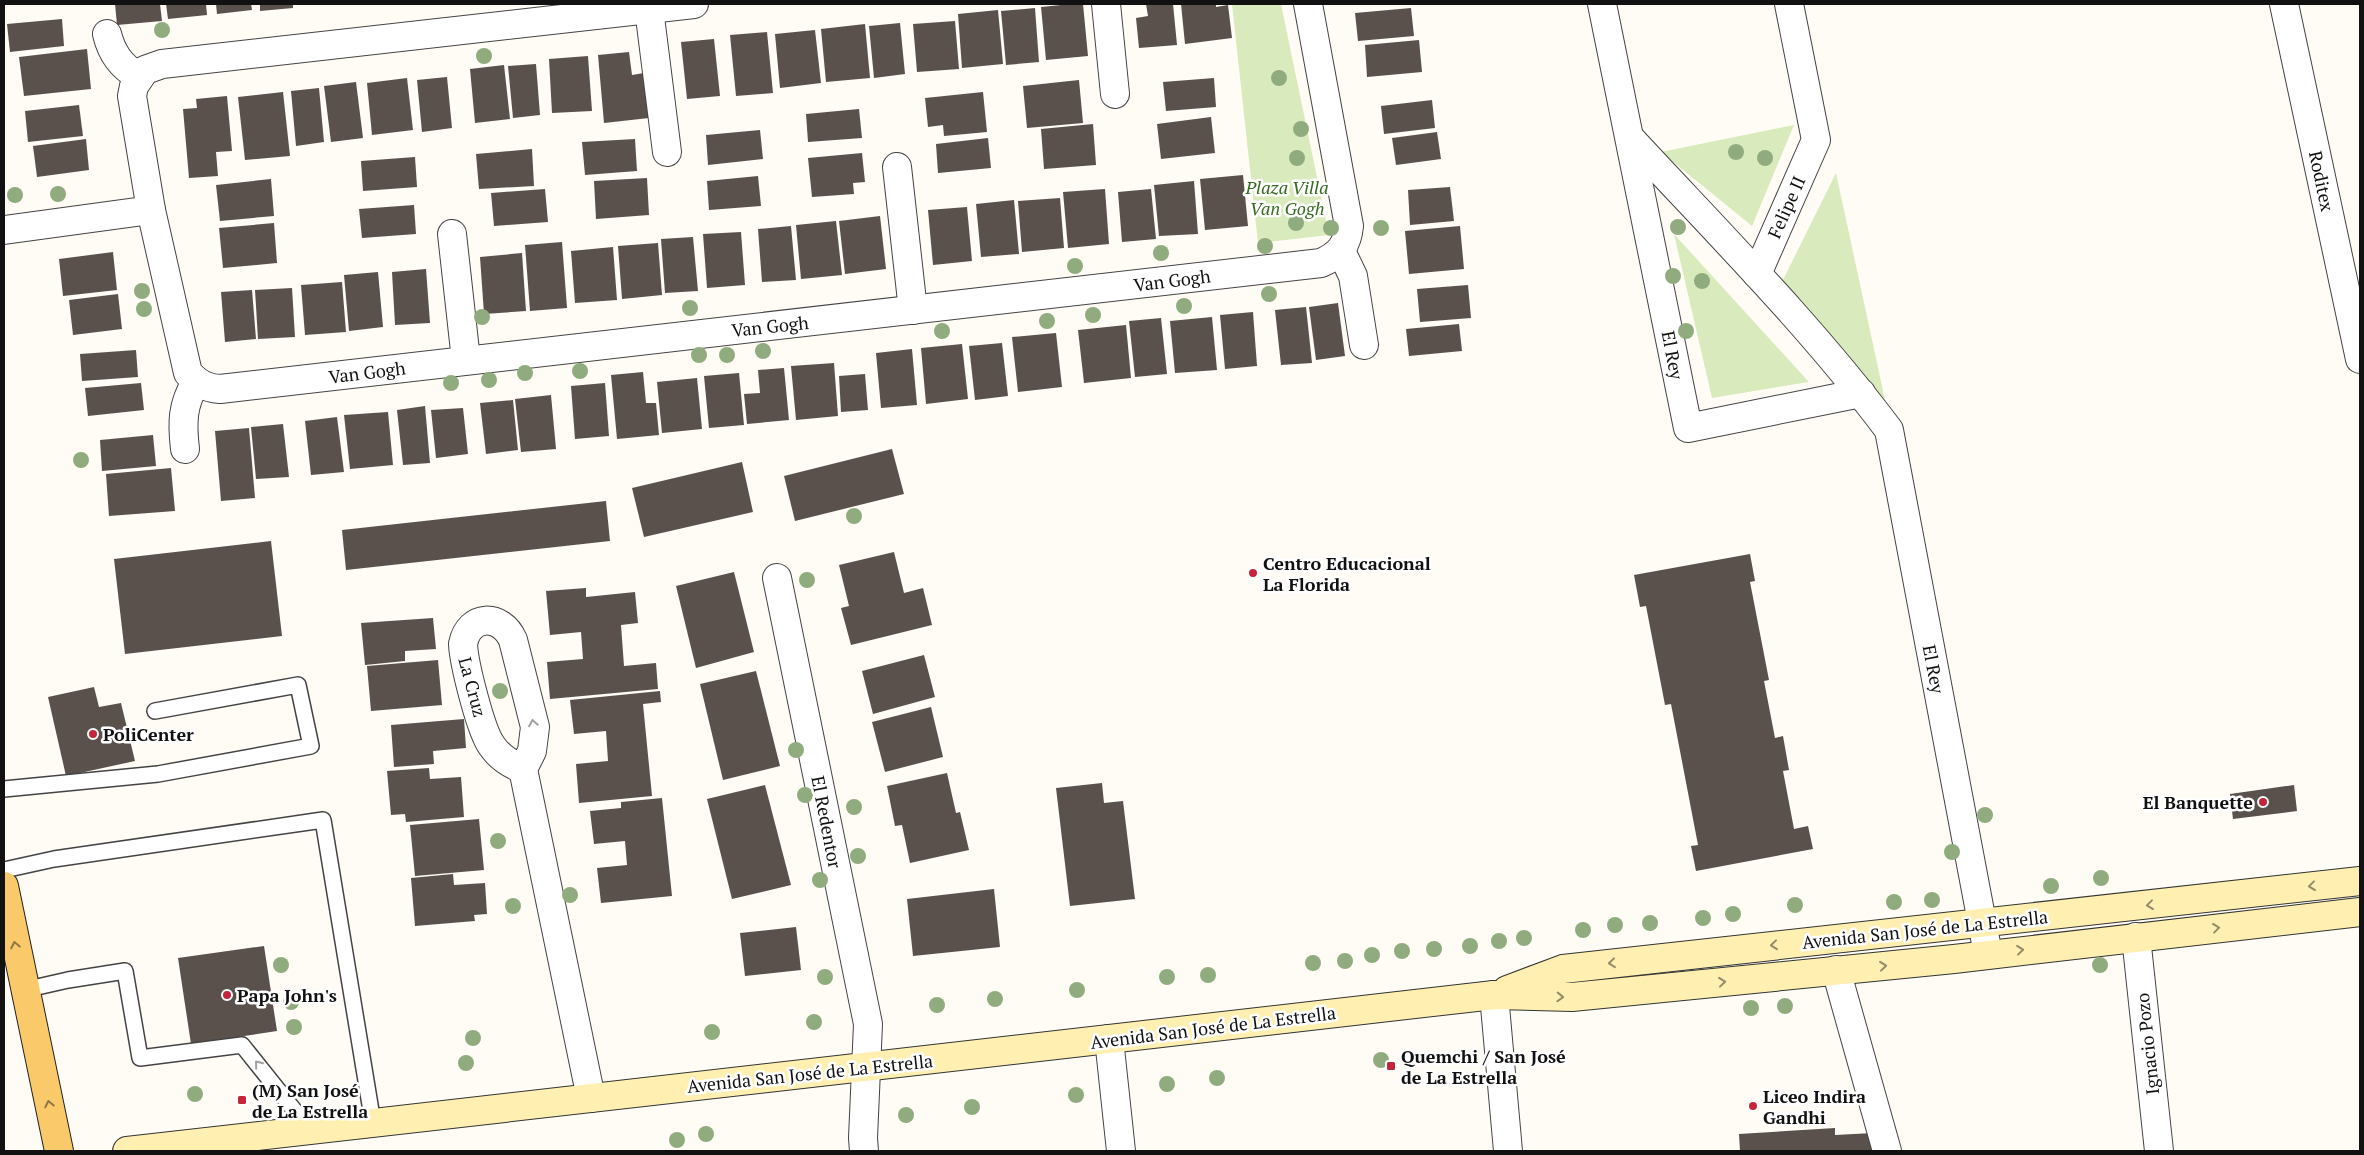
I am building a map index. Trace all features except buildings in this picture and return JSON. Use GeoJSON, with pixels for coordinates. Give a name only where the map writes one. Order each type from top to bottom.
{"type":"FeatureCollection","features":[{"type":"Feature","properties":{"kind":"main road","name":"Avenida San José de La Estrella"},"geometry":{"type":"LineString","coordinates":[[1494,995],[1563,969],[2360,881]]}},
{"type":"Feature","properties":{"kind":"main road"},"geometry":{"type":"LineString","coordinates":[[4,886],[24,990],[59,1151]]}},
{"type":"Feature","properties":{"kind":"main road","name":"Avenida San José de La Estrella"},"geometry":{"type":"LineString","coordinates":[[127,1151],[1494,995],[1572,997],[1988,954],[2360,912]]}},
{"type":"Feature","properties":{"kind":"street"},"geometry":{"type":"LineString","coordinates":[[185,448],[183,414],[185,403],[196,382],[188,373],[184,361],[151,210],[132,96],[138,77],[145,70],[162,64],[694,4]]}},
{"type":"Feature","properties":{"kind":"street"},"geometry":{"type":"LineString","coordinates":[[1106,4],[1115,94]]}},
{"type":"Feature","properties":{"kind":"street"},"geometry":{"type":"LineString","coordinates":[[1308,4],[1349,226],[1348,239],[1341,251],[1354,276],[1364,345]]}},
{"type":"Feature","properties":{"kind":"street","name":"El Rey"},"geometry":{"type":"LineString","coordinates":[[1602,4],[1688,428],[1861,393]]}},
{"type":"Feature","properties":{"kind":"street","name":"Felipe II"},"geometry":{"type":"LineString","coordinates":[[1757,274],[1816,140],[1789,4]]}},
{"type":"Feature","properties":{"kind":"street","name":"Roditex"},"geometry":{"type":"LineString","coordinates":[[2284,4],[2360,359]]}},
{"type":"Feature","properties":{"kind":"street"},"geometry":{"type":"LineString","coordinates":[[649,9],[666,152]]}},
{"type":"Feature","properties":{"kind":"street"},"geometry":{"type":"LineString","coordinates":[[107,34],[110,48],[118,60],[138,77]]}},
{"type":"Feature","properties":{"kind":"street","name":"El Rey"},"geometry":{"type":"LineString","coordinates":[[1630,138],[1757,274],[1861,393],[1889,430],[1988,954]]}},
{"type":"Feature","properties":{"kind":"street"},"geometry":{"type":"LineString","coordinates":[[897,167],[913,310]]}},
{"type":"Feature","properties":{"kind":"street"},"geometry":{"type":"LineString","coordinates":[[4,230],[151,210]]}},
{"type":"Feature","properties":{"kind":"street"},"geometry":{"type":"LineString","coordinates":[[452,234],[466,360]]}},
{"type":"Feature","properties":{"kind":"street","name":"Van Gogh"},"geometry":{"type":"LineString","coordinates":[[196,382],[207,388],[220,389],[913,310],[1321,263],[1341,251]]}},
{"type":"Feature","properties":{"kind":"street","name":"El Redentor"},"geometry":{"type":"LineString","coordinates":[[777,578],[868,1024],[864,1151]]}},
{"type":"Feature","properties":{"kind":"street","name":"La Cruz"},"geometry":{"type":"LineString","coordinates":[[489,620],[500,623],[509,630],[514,640],[535,727],[532,751],[523,769],[511,764],[500,756],[490,745],[484,731],[462,644],[470,627],[478,622],[489,620]]}},
{"type":"Feature","properties":{"kind":"street"},"geometry":{"type":"LineString","coordinates":[[523,769],[591,1098]]}},
{"type":"Feature","properties":{"kind":"street","name":"Ignacio Pozo"},"geometry":{"type":"LineString","coordinates":[[2136,937],[2159,1151]]}},
{"type":"Feature","properties":{"kind":"street"},"geometry":{"type":"LineString","coordinates":[[1836,970],[1887,1151]]}},
{"type":"Feature","properties":{"kind":"street"},"geometry":{"type":"LineString","coordinates":[[1494,995],[1508,1151]]}},
{"type":"Feature","properties":{"kind":"street"},"geometry":{"type":"LineString","coordinates":[[1109,1039],[1120,1151]]}},
{"type":"Feature","properties":{"kind":"lane"},"geometry":{"type":"LineString","coordinates":[[4,789],[158,774],[311,746],[298,685],[155,711]]}},
{"type":"Feature","properties":{"kind":"lane"},"geometry":{"type":"LineString","coordinates":[[4,870],[54,858],[323,820],[373,1123]]}},
{"type":"Feature","properties":{"kind":"lane"},"geometry":{"type":"LineString","coordinates":[[24,990],[68,980],[125,971],[140,1058],[242,1045],[310,1130]]}},
{"type":"Feature","properties":{"kind":"green space","name":"Plaza Villa Van Gogh"},"geometry":{"type":"Polygon","coordinates":[[[1232,4],[1281,4],[1329,235],[1258,243],[1232,4]]]}},
{"type":"Feature","properties":{"kind":"green space"},"geometry":{"type":"Polygon","coordinates":[[[1794,125],[1752,226],[1661,152],[1794,125]]]}},
{"type":"Feature","properties":{"kind":"green space"},"geometry":{"type":"Polygon","coordinates":[[[1836,173],[1885,400],[1778,290],[1836,173]]]}},
{"type":"Feature","properties":{"kind":"green space"},"geometry":{"type":"Polygon","coordinates":[[[1674,234],[1809,382],[1712,398],[1674,234]]]}},
{"type":"Feature","properties":{"kind":"place","name":"Centro Educacional La Florida"},"geometry":{"type":"Point","coordinates":[1253,573]}},
{"type":"Feature","properties":{"kind":"place","name":"PoliCenter"},"geometry":{"type":"Point","coordinates":[93,734]}},
{"type":"Feature","properties":{"kind":"place","name":"El Banquette"},"geometry":{"type":"Point","coordinates":[2263,802]}},
{"type":"Feature","properties":{"kind":"place","name":"Papa John's"},"geometry":{"type":"Point","coordinates":[227,995]}},
{"type":"Feature","properties":{"kind":"place","name":"Quemchi / San José de La Estrella"},"geometry":{"type":"Point","coordinates":[1391,1066]}},
{"type":"Feature","properties":{"kind":"place","name":"(M) San José de La Estrella"},"geometry":{"type":"Point","coordinates":[242,1100]}},
{"type":"Feature","properties":{"kind":"place","name":"Liceo Indira Gandhi"},"geometry":{"type":"Point","coordinates":[1753,1106]}}]}
